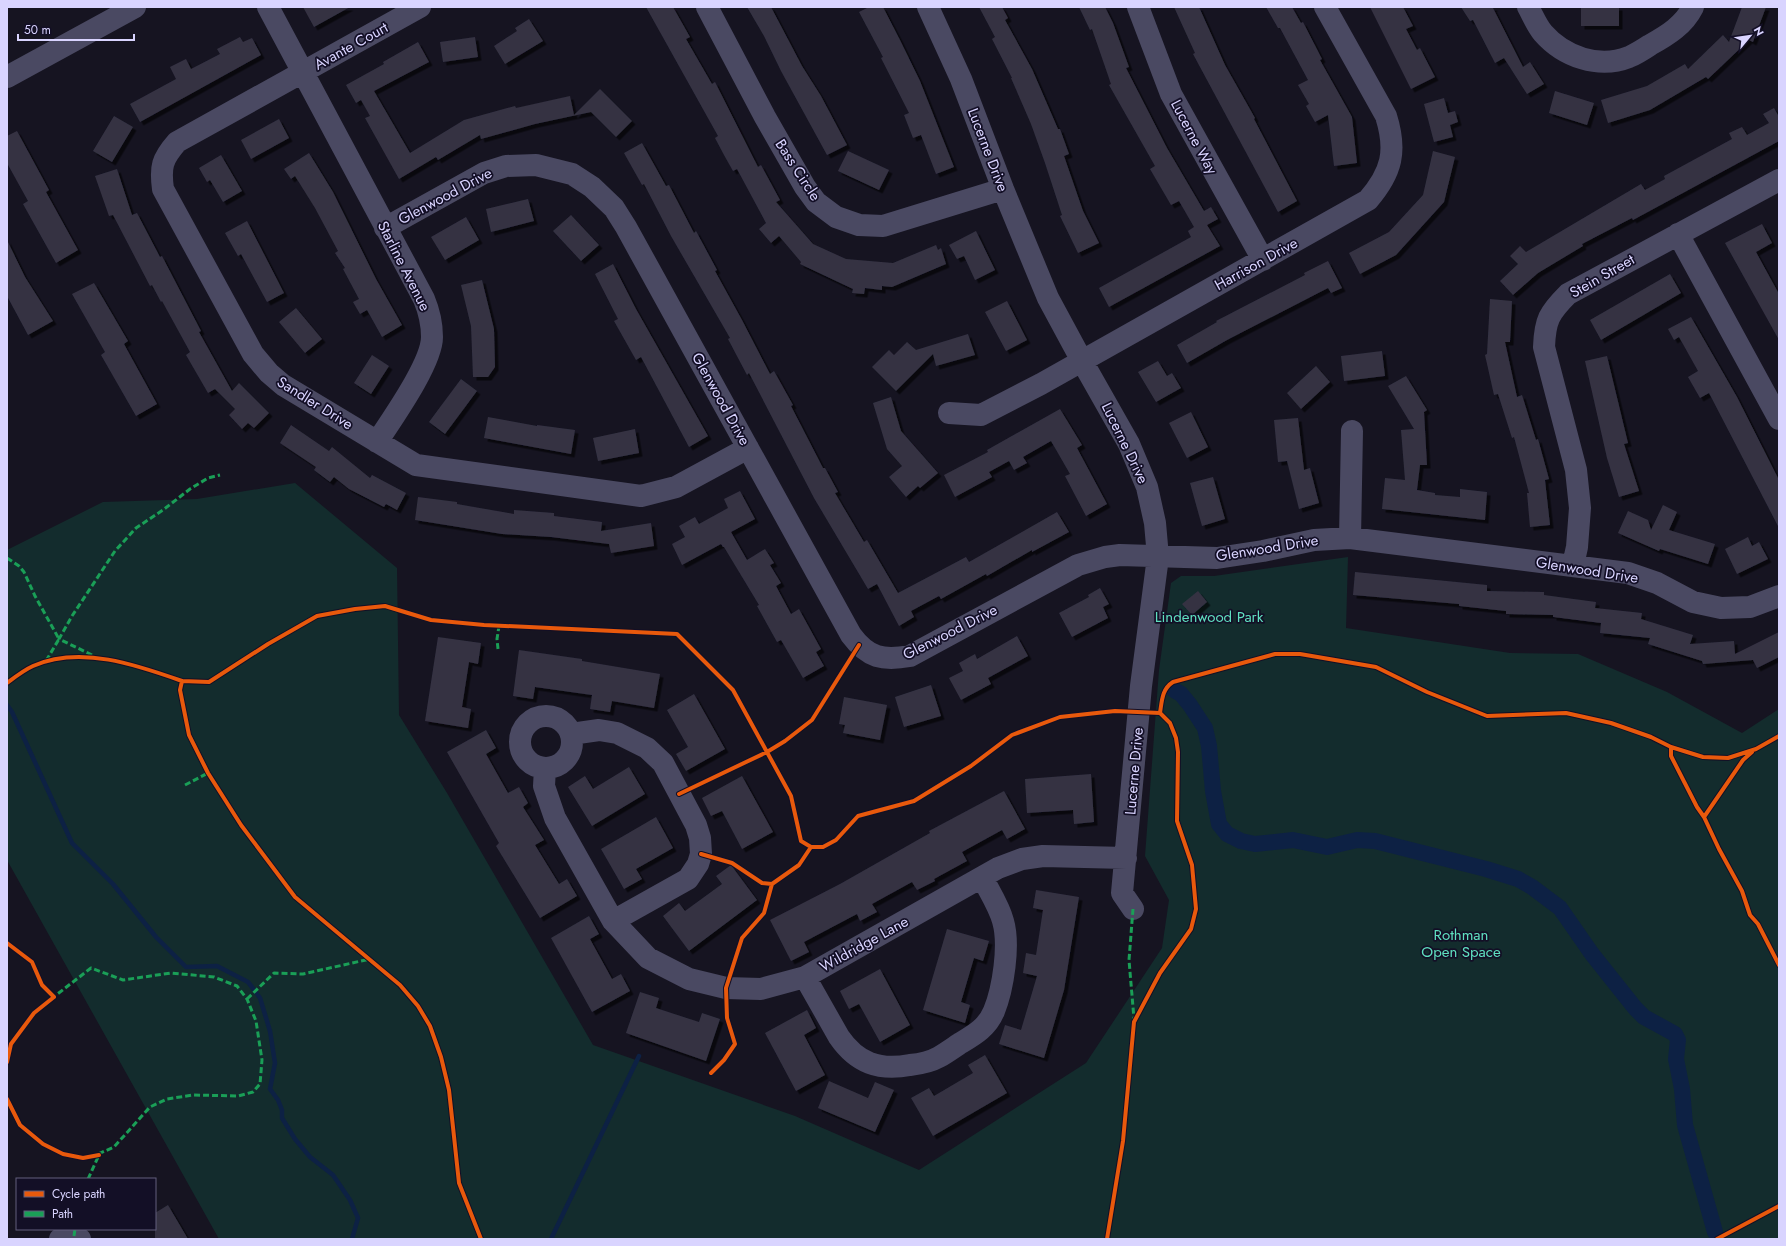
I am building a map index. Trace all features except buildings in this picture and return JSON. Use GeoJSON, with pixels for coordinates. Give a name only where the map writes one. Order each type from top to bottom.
{"type":"FeatureCollection","features":[{"type":"Feature","properties":{"kind":"street"},"geometry":{"type":"LineString","coordinates":[[7,77],[135,7]]}},
{"type":"Feature","properties":{"kind":"street","name":"Starline Avenue"},"geometry":{"type":"LineString","coordinates":[[268,7],[424,299],[430,315],[432,339],[427,361],[378,442]]}},
{"type":"Feature","properties":{"kind":"street","name":"Avante Court"},"geometry":{"type":"LineString","coordinates":[[302,72],[420,7]]}},
{"type":"Feature","properties":{"kind":"street","name":"Bass Circle"},"geometry":{"type":"LineString","coordinates":[[707,7],[765,117],[805,187],[816,202],[836,217],[859,225],[884,226],[1003,189]]}},
{"type":"Feature","properties":{"kind":"street","name":"Lucerne Drive"},"geometry":{"type":"LineString","coordinates":[[928,7],[961,79],[1003,189],[1048,298],[1129,444],[1148,487],[1155,523],[1158,556],[1141,686],[1122,893],[1133,909]]}},
{"type":"Feature","properties":{"kind":"street","name":"Lucerne Way"},"geometry":{"type":"LineString","coordinates":[[1138,7],[1171,94],[1262,260]]}},
{"type":"Feature","properties":{"kind":"street","name":"Harrison Drive"},"geometry":{"type":"LineString","coordinates":[[949,413],[981,415],[1082,361],[1368,200],[1380,186],[1388,170],[1392,152],[1391,134],[1386,116],[1325,7]]}},
{"type":"Feature","properties":{"kind":"street"},"geometry":{"type":"LineString","coordinates":[[1528,7],[1542,32],[1555,46],[1577,58],[1602,62],[1621,60],[1673,32],[1689,15],[1693,7]]}},
{"type":"Feature","properties":{"kind":"street","name":"Sandler Drive"},"geometry":{"type":"LineString","coordinates":[[302,72],[177,142],[165,155],[160,172],[163,190],[253,354],[269,373],[294,392],[416,465],[641,496],[676,487],[748,448]]}},
{"type":"Feature","properties":{"kind":"street","name":"Glenwood Drive"},"geometry":{"type":"LineString","coordinates":[[385,228],[484,173],[506,166],[536,165],[572,174],[592,187],[614,208],[851,635],[859,646],[874,656],[892,659],[910,656],[1078,565],[1106,557],[1120,555],[1217,558],[1263,551],[1314,540],[1350,538],[1628,573],[1657,583],[1693,602],[1721,608],[1750,607],[1779,596]]}},
{"type":"Feature","properties":{"kind":"street","name":"Stein Street"},"geometry":{"type":"LineString","coordinates":[[1573,565],[1577,547],[1580,508],[1576,470],[1544,347],[1545,327],[1553,308],[1568,294],[1779,180]]}},
{"type":"Feature","properties":{"kind":"street"},"geometry":{"type":"LineString","coordinates":[[1678,234],[1779,419]]}},
{"type":"Feature","properties":{"kind":"street"},"geometry":{"type":"LineString","coordinates":[[1350,538],[1352,432]]}},
{"type":"Feature","properties":{"kind":"street"},"geometry":{"type":"LineString","coordinates":[[541,717],[554,717],[564,724],[571,734],[572,747],[567,758],[557,766],[545,768],[533,765],[524,756],[520,744],[522,732],[530,722],[541,717]]}},
{"type":"Feature","properties":{"kind":"street"},"geometry":{"type":"LineString","coordinates":[[571,734],[599,730],[617,733],[647,748],[663,763],[696,825],[700,838],[701,854],[698,864],[688,879],[613,921]]}},
{"type":"Feature","properties":{"kind":"street","name":"Wildridge Lane"},"geometry":{"type":"LineString","coordinates":[[545,768],[544,786],[555,818],[613,921],[648,958],[689,979],[726,988],[761,989],[805,977],[998,868],[1022,859],[1071,856],[1126,858]]}},
{"type":"Feature","properties":{"kind":"street"},"geometry":{"type":"LineString","coordinates":[[805,977],[845,1046],[864,1062],[890,1068],[925,1063],[939,1057],[977,1033],[986,1025],[994,1011],[998,996],[1006,958],[1004,927],[1003,921],[982,877]]}},
{"type":"Feature","properties":{"kind":"green space","name":"Rothman Open Space"},"geometry":{"type":"Polygon","coordinates":[[[295,483],[397,568],[399,715],[447,793],[593,1045],[795,1116],[919,1170],[1086,1063],[1162,948],[1169,900],[1145,856],[1159,670],[1171,583],[1181,576],[1214,576],[1348,557],[1346,628],[1510,653],[1578,654],[1667,692],[1742,733],[1779,709],[1779,1239],[219,1239],[7,860],[7,550],[103,502],[197,499],[295,483]]]}},
{"type":"Feature","properties":{"kind":"waterway"},"geometry":{"type":"LineString","coordinates":[[1174,690],[1181,694],[1190,705],[1205,728],[1209,746],[1213,791],[1219,824],[1227,834],[1241,841],[1255,844],[1293,840],[1327,847],[1357,840],[1375,841],[1486,869],[1518,879],[1532,887],[1560,908],[1592,954],[1635,1008],[1644,1017],[1675,1034],[1678,1040],[1676,1059],[1682,1089],[1685,1125],[1715,1232]]}},
{"type":"Feature","properties":{"kind":"waterway"},"geometry":{"type":"LineString","coordinates":[[7,705],[12,712],[72,843],[113,884],[156,937],[186,967],[217,966],[248,982],[260,998],[270,1031],[275,1063],[270,1089],[278,1100],[282,1110],[282,1118],[295,1139],[310,1157],[333,1175],[350,1200],[358,1218],[352,1239]]}},
{"type":"Feature","properties":{"kind":"waterway"},"geometry":{"type":"LineString","coordinates":[[551,1239],[639,1056]]}},
{"type":"Feature","properties":{"kind":"marked path"},"geometry":{"type":"LineString","coordinates":[[92,655],[59,639],[72,616],[115,551],[136,528],[163,510],[190,489],[208,478],[220,475]]}},
{"type":"Feature","properties":{"kind":"marked path"},"geometry":{"type":"LineString","coordinates":[[7,558],[19,566],[24,572],[35,596],[59,639],[46,661]]}},
{"type":"Feature","properties":{"kind":"marked path"},"geometry":{"type":"LineString","coordinates":[[498,649],[497,639],[499,626]]}},
{"type":"Feature","properties":{"kind":"marked path"},"geometry":{"type":"LineString","coordinates":[[185,785],[208,773]]}},
{"type":"Feature","properties":{"kind":"marked path"},"geometry":{"type":"LineString","coordinates":[[1133,909],[1129,960],[1134,1019]]}},
{"type":"Feature","properties":{"kind":"marked path"},"geometry":{"type":"LineString","coordinates":[[247,999],[274,973],[303,974],[370,959]]}},
{"type":"Feature","properties":{"kind":"marked path"},"geometry":{"type":"LineString","coordinates":[[51,999],[91,968],[123,980],[171,973],[214,977],[237,986],[247,999],[256,1021],[262,1060],[260,1084],[253,1092],[238,1096],[193,1095],[167,1099],[150,1107],[114,1147],[96,1155]]}},
{"type":"Feature","properties":{"kind":"marked path"},"geometry":{"type":"LineString","coordinates":[[88,1178],[99,1155]]}},
{"type":"Feature","properties":{"kind":"marked path"},"geometry":{"type":"LineString","coordinates":[[74,1236],[75,1230]]}},
{"type":"Feature","properties":{"kind":"cycle path"},"geometry":{"type":"LineString","coordinates":[[481,1239],[459,1183],[449,1090],[441,1057],[430,1026],[418,1006],[400,985],[295,897],[241,825],[208,773],[189,735],[180,690],[182,681],[209,682],[268,644],[317,616],[355,609],[385,606],[431,620],[484,625],[677,634],[733,690],[791,796],[801,841],[811,847],[799,865],[772,884],[764,913],[742,938],[726,988],[727,1018],[735,1044],[724,1060],[711,1073]]}},
{"type":"Feature","properties":{"kind":"cycle path"},"geometry":{"type":"LineString","coordinates":[[679,794],[767,752],[785,741],[812,720],[859,645]]}},
{"type":"Feature","properties":{"kind":"cycle path"},"geometry":{"type":"LineString","coordinates":[[1160,713],[1165,691],[1173,682],[1275,654],[1300,654],[1376,667],[1427,692],[1487,716],[1566,713],[1611,723],[1651,737],[1671,747],[1703,757],[1728,758],[1756,749],[1779,736]]}},
{"type":"Feature","properties":{"kind":"cycle path"},"geometry":{"type":"LineString","coordinates":[[7,683],[33,666],[51,660],[70,657],[89,657],[127,664],[182,681]]}},
{"type":"Feature","properties":{"kind":"cycle path"},"geometry":{"type":"LineString","coordinates":[[811,847],[823,847],[836,840],[858,816],[914,801],[971,766],[1012,735],[1060,717],[1115,711],[1160,713],[1170,723],[1176,738],[1178,752],[1177,821],[1192,865],[1196,909],[1191,929],[1160,973],[1134,1022],[1123,1141],[1107,1239]]}},
{"type":"Feature","properties":{"kind":"cycle path"},"geometry":{"type":"LineString","coordinates":[[1671,747],[1671,756],[1697,807],[1704,817]]}},
{"type":"Feature","properties":{"kind":"cycle path"},"geometry":{"type":"LineString","coordinates":[[1752,752],[1743,760],[1704,817],[1719,849],[1742,891],[1750,915],[1758,924],[1779,965]]}},
{"type":"Feature","properties":{"kind":"cycle path"},"geometry":{"type":"LineString","coordinates":[[701,854],[732,863],[762,883],[772,884]]}},
{"type":"Feature","properties":{"kind":"cycle path"},"geometry":{"type":"LineString","coordinates":[[7,943],[32,962],[42,985],[54,997],[34,1013],[11,1044],[7,1062]]}},
{"type":"Feature","properties":{"kind":"cycle path"},"geometry":{"type":"LineString","coordinates":[[7,1099],[20,1125],[43,1144],[63,1154],[83,1158],[99,1155]]}},
{"type":"Feature","properties":{"kind":"cycle path"},"geometry":{"type":"LineString","coordinates":[[1717,1239],[1779,1206]]}},
{"type":"Feature","properties":{"kind":"park label","name":"Lindenwood Park"},"geometry":{"type":"Point","coordinates":[1209,617]}}]}
